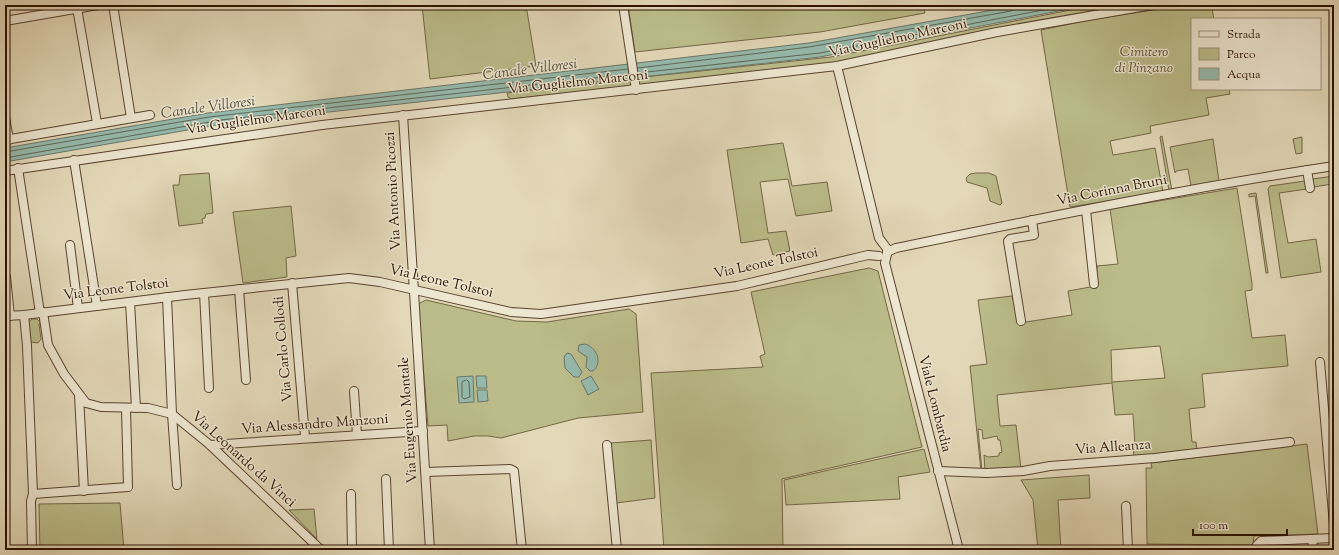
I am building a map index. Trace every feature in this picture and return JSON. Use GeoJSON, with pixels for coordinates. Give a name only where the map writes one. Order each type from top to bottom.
{"type":"FeatureCollection","features":[{"type":"Feature","properties":{"kind":"street"},"geometry":{"type":"LineString","coordinates":[[5,21],[98,5]]}},
{"type":"Feature","properties":{"kind":"street"},"geometry":{"type":"LineString","coordinates":[[113,5],[131,118]]}},
{"type":"Feature","properties":{"kind":"street"},"geometry":{"type":"LineString","coordinates":[[623,5],[635,86]]}},
{"type":"Feature","properties":{"kind":"street","name":"Via Guglielmo Marconi"},"geometry":{"type":"LineString","coordinates":[[5,171],[322,124],[403,116],[635,86],[837,66],[997,32],[1152,5]]}},
{"type":"Feature","properties":{"kind":"street"},"geometry":{"type":"LineString","coordinates":[[77,8],[97,123]]}},
{"type":"Feature","properties":{"kind":"street","name":"Viale Lombardia"},"geometry":{"type":"LineString","coordinates":[[837,66],[882,253],[959,550]]}},
{"type":"Feature","properties":{"kind":"street"},"geometry":{"type":"LineString","coordinates":[[5,117],[7,140],[97,123],[150,115]]}},
{"type":"Feature","properties":{"kind":"street","name":"Via Antonio Picozzi"},"geometry":{"type":"LineString","coordinates":[[403,116],[413,289]]}},
{"type":"Feature","properties":{"kind":"street"},"geometry":{"type":"LineString","coordinates":[[74,160],[96,306]]}},
{"type":"Feature","properties":{"kind":"street","name":"Via Corinna Bruni"},"geometry":{"type":"LineString","coordinates":[[882,253],[896,248],[1032,220],[1257,178],[1334,166]]}},
{"type":"Feature","properties":{"kind":"street"},"geometry":{"type":"LineString","coordinates":[[18,168],[41,313],[48,345],[64,374],[79,395],[83,406],[84,491]]}},
{"type":"Feature","properties":{"kind":"street"},"geometry":{"type":"LineString","coordinates":[[1307,170],[1310,188]]}},
{"type":"Feature","properties":{"kind":"street"},"geometry":{"type":"LineString","coordinates":[[1086,210],[1094,284]]}},
{"type":"Feature","properties":{"kind":"street"},"geometry":{"type":"LineString","coordinates":[[1020,321],[1008,241],[1010,239],[1034,235],[1032,220]]}},
{"type":"Feature","properties":{"kind":"street"},"geometry":{"type":"LineString","coordinates":[[70,245],[78,308]]}},
{"type":"Feature","properties":{"kind":"street","name":"Via Leone Tolstoi"},"geometry":{"type":"LineString","coordinates":[[7,316],[292,283],[349,278],[380,282],[511,312],[541,314],[737,286],[882,253]]}},
{"type":"Feature","properties":{"kind":"street"},"geometry":{"type":"LineString","coordinates":[[6,278],[7,316]]}},
{"type":"Feature","properties":{"kind":"street","name":"Via Carlo Collodi"},"geometry":{"type":"LineString","coordinates":[[292,283],[305,437]]}},
{"type":"Feature","properties":{"kind":"street"},"geometry":{"type":"LineString","coordinates":[[239,289],[246,380]]}},
{"type":"Feature","properties":{"kind":"street","name":"Via Eugenio Montale"},"geometry":{"type":"LineString","coordinates":[[413,289],[430,550]]}},
{"type":"Feature","properties":{"kind":"street"},"geometry":{"type":"LineString","coordinates":[[204,293],[209,388]]}},
{"type":"Feature","properties":{"kind":"street"},"geometry":{"type":"LineString","coordinates":[[167,297],[172,414],[177,484]]}},
{"type":"Feature","properties":{"kind":"street"},"geometry":{"type":"LineString","coordinates":[[130,302],[136,408]]}},
{"type":"Feature","properties":{"kind":"street"},"geometry":{"type":"LineString","coordinates":[[24,315],[27,346],[33,494],[31,501],[32,550]]}},
{"type":"Feature","properties":{"kind":"street"},"geometry":{"type":"LineString","coordinates":[[1320,362],[1334,525]]}},
{"type":"Feature","properties":{"kind":"street"},"geometry":{"type":"LineString","coordinates":[[354,391],[357,434]]}},
{"type":"Feature","properties":{"kind":"street","name":"Via Leonardo da Vinci"},"geometry":{"type":"LineString","coordinates":[[83,406],[156,409],[172,414],[210,445],[313,546],[321,550]]}},
{"type":"Feature","properties":{"kind":"street"},"geometry":{"type":"LineString","coordinates":[[33,494],[128,487],[126,408]]}},
{"type":"Feature","properties":{"kind":"street","name":"Via Alessandro Manzoni"},"geometry":{"type":"LineString","coordinates":[[210,445],[305,437],[423,431]]}},
{"type":"Feature","properties":{"kind":"street","name":"Via Alleanza"},"geometry":{"type":"LineString","coordinates":[[938,471],[987,473],[1023,471],[1050,466],[1154,458],[1290,442]]}},
{"type":"Feature","properties":{"kind":"street"},"geometry":{"type":"LineString","coordinates":[[607,445],[617,550]]}},
{"type":"Feature","properties":{"kind":"street"},"geometry":{"type":"LineString","coordinates":[[426,472],[510,469],[514,471],[522,550]]}},
{"type":"Feature","properties":{"kind":"street"},"geometry":{"type":"LineString","coordinates":[[386,479],[389,550]]}},
{"type":"Feature","properties":{"kind":"street"},"geometry":{"type":"LineString","coordinates":[[351,494],[352,550]]}},
{"type":"Feature","properties":{"kind":"street"},"geometry":{"type":"LineString","coordinates":[[1126,506],[1128,550]]}},
{"type":"Feature","properties":{"kind":"street"},"geometry":{"type":"LineString","coordinates":[[1258,546],[1312,539],[1334,538]]}},
{"type":"Feature","properties":{"kind":"street"},"geometry":{"type":"LineString","coordinates":[[1312,539],[1312,550]]}},
{"type":"Feature","properties":{"kind":"green space"},"geometry":{"type":"Polygon","coordinates":[[[422,5],[526,5],[536,66],[430,79],[422,5]]]}},
{"type":"Feature","properties":{"kind":"green space"},"geometry":{"type":"Polygon","coordinates":[[[628,5],[923,5],[925,13],[820,32],[635,52],[628,5]]]}},
{"type":"Feature","properties":{"kind":"green space"},"geometry":{"type":"Polygon","coordinates":[[[1096,5],[1139,5],[844,62],[638,87],[635,78],[831,57],[1096,5]]]}},
{"type":"Feature","properties":{"kind":"green space","name":"Cimitero di Pinzano"},"geometry":{"type":"Polygon","coordinates":[[[1185,5],[1235,5],[1212,9],[1214,18],[1191,18],[1191,90],[1229,90],[1230,94],[1206,98],[1209,115],[1150,126],[1151,133],[1110,141],[1113,155],[1155,148],[1163,192],[1070,207],[1041,30],[1089,20],[1185,5]]]}},
{"type":"Feature","properties":{"kind":"green space"},"geometry":{"type":"Polygon","coordinates":[[[632,79],[632,86],[511,99],[508,97],[507,93],[632,79]]]}},
{"type":"Feature","properties":{"kind":"green space"},"geometry":{"type":"Polygon","coordinates":[[[1162,136],[1172,191],[1169,191],[1160,137],[1162,136]]]}},
{"type":"Feature","properties":{"kind":"green space"},"geometry":{"type":"Polygon","coordinates":[[[1302,137],[1302,153],[1296,154],[1293,139],[1302,137]]]}},
{"type":"Feature","properties":{"kind":"green space"},"geometry":{"type":"Polygon","coordinates":[[[1213,139],[1219,181],[1191,186],[1188,169],[1176,171],[1175,173],[1170,147],[1213,139]]]}},
{"type":"Feature","properties":{"kind":"green space"},"geometry":{"type":"Polygon","coordinates":[[[783,143],[792,186],[827,182],[832,211],[796,216],[788,179],[760,182],[768,233],[786,231],[790,251],[773,255],[768,239],[741,243],[727,150],[783,143]]]}},
{"type":"Feature","properties":{"kind":"green space"},"geometry":{"type":"Polygon","coordinates":[[[209,173],[213,213],[206,214],[205,218],[202,219],[203,223],[179,226],[173,185],[179,185],[180,175],[209,173]]]}},
{"type":"Feature","properties":{"kind":"green space"},"geometry":{"type":"Polygon","coordinates":[[[989,173],[996,176],[1002,203],[1000,205],[990,201],[987,188],[967,182],[966,178],[970,174],[989,173]]]}},
{"type":"Feature","properties":{"kind":"green space"},"geometry":{"type":"Polygon","coordinates":[[[1334,176],[1334,178],[1331,178],[1332,184],[1314,187],[1312,179],[1334,176]]]}},
{"type":"Feature","properties":{"kind":"green space"},"geometry":{"type":"Polygon","coordinates":[[[1305,181],[1307,189],[1279,193],[1288,243],[1316,239],[1321,272],[1281,278],[1268,189],[1270,186],[1305,181]]]}},
{"type":"Feature","properties":{"kind":"green space"},"geometry":{"type":"Polygon","coordinates":[[[1237,188],[1252,283],[1252,290],[1245,291],[1252,338],[1285,335],[1288,366],[1202,374],[1205,407],[1189,409],[1192,442],[1196,442],[1197,450],[1134,456],[1133,445],[1135,445],[1133,414],[1115,415],[1112,383],[997,395],[1000,426],[1016,425],[1021,469],[985,471],[984,455],[988,457],[999,456],[999,453],[1002,452],[1000,440],[998,440],[997,436],[983,439],[982,430],[978,429],[981,471],[970,366],[987,364],[978,300],[1012,296],[1019,323],[1072,315],[1068,291],[1096,286],[1097,266],[1118,264],[1110,209],[1237,188]],[[1160,346],[1111,350],[1112,382],[1165,378],[1160,346]]]}},
{"type":"Feature","properties":{"kind":"green space"},"geometry":{"type":"Polygon","coordinates":[[[1256,193],[1268,273],[1266,273],[1255,196],[1249,197],[1249,194],[1256,193]]]}},
{"type":"Feature","properties":{"kind":"green space"},"geometry":{"type":"Polygon","coordinates":[[[291,206],[296,256],[286,258],[287,277],[243,283],[233,212],[291,206]]]}},
{"type":"Feature","properties":{"kind":"green space"},"geometry":{"type":"Polygon","coordinates":[[[869,268],[878,271],[922,447],[782,479],[783,550],[664,550],[651,373],[763,367],[760,356],[765,354],[751,292],[869,268]]]}},
{"type":"Feature","properties":{"kind":"green space"},"geometry":{"type":"Polygon","coordinates":[[[426,300],[516,321],[547,322],[629,309],[636,314],[643,412],[578,418],[501,438],[474,436],[448,441],[447,425],[428,426],[418,304],[426,300]]]}},
{"type":"Feature","properties":{"kind":"green space"},"geometry":{"type":"Polygon","coordinates":[[[32,319],[37,319],[41,323],[39,324],[41,339],[38,343],[30,342],[29,322],[32,319]]]}},
{"type":"Feature","properties":{"kind":"green space"},"geometry":{"type":"Polygon","coordinates":[[[651,440],[655,498],[616,503],[611,443],[651,440]]]}},
{"type":"Feature","properties":{"kind":"green space"},"geometry":{"type":"Polygon","coordinates":[[[1307,444],[1318,534],[1254,536],[1253,545],[1147,544],[1146,468],[1152,468],[1151,463],[1307,444]]]}},
{"type":"Feature","properties":{"kind":"green space"},"geometry":{"type":"Polygon","coordinates":[[[924,449],[930,472],[898,477],[900,499],[786,505],[784,480],[924,449]]]}},
{"type":"Feature","properties":{"kind":"green space"},"geometry":{"type":"Polygon","coordinates":[[[1089,475],[1090,498],[1058,500],[1061,550],[1038,550],[1033,500],[1021,480],[1089,475]]]}},
{"type":"Feature","properties":{"kind":"green space"},"geometry":{"type":"Polygon","coordinates":[[[120,503],[124,550],[40,550],[39,504],[120,503]]]}},
{"type":"Feature","properties":{"kind":"green space"},"geometry":{"type":"Polygon","coordinates":[[[314,509],[317,539],[289,510],[314,509]]]}},
{"type":"Feature","properties":{"kind":"water","name":"Canale Villoresi"},"geometry":{"type":"Polygon","coordinates":[[[1021,5],[1090,5],[820,57],[222,124],[5,162],[5,148],[208,113],[809,43],[1021,5]]]}},
{"type":"Feature","properties":{"kind":"water"},"geometry":{"type":"Polygon","coordinates":[[[585,344],[593,349],[597,356],[598,364],[593,371],[590,371],[586,367],[587,357],[578,351],[579,345],[585,344]]]}},
{"type":"Feature","properties":{"kind":"water"},"geometry":{"type":"Polygon","coordinates":[[[567,353],[571,354],[582,372],[579,377],[574,377],[565,368],[564,357],[567,353]]]}},
{"type":"Feature","properties":{"kind":"water"},"geometry":{"type":"Polygon","coordinates":[[[473,376],[474,402],[459,403],[457,377],[473,376]]]}},
{"type":"Feature","properties":{"kind":"water"},"geometry":{"type":"Polygon","coordinates":[[[476,376],[486,376],[487,388],[477,388],[476,376]]]}},
{"type":"Feature","properties":{"kind":"water"},"geometry":{"type":"Polygon","coordinates":[[[591,376],[599,389],[588,395],[581,381],[591,376]]]}},
{"type":"Feature","properties":{"kind":"water"},"geometry":{"type":"Polygon","coordinates":[[[477,390],[487,390],[488,401],[478,402],[477,390]]]}}]}
